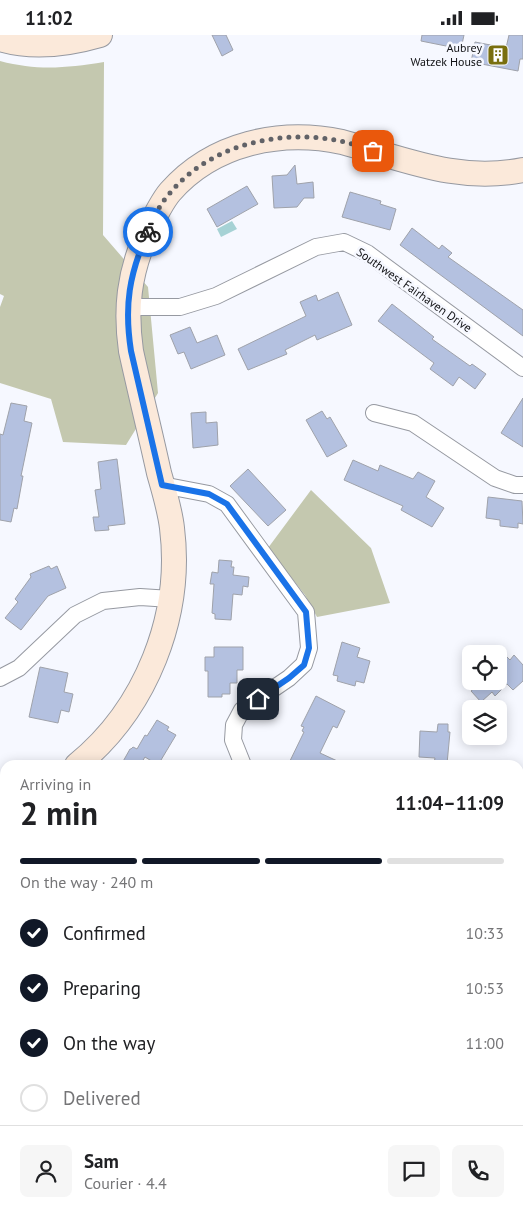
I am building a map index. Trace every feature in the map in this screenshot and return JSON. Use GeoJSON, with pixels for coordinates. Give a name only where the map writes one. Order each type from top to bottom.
{"type":"FeatureCollection","features":[{"type":"Feature","properties":{"kind":"main road"},"geometry":{"type":"LineString","coordinates":[[0,39],[21,43],[57,43],[100,35]]}},
{"type":"Feature","properties":{"kind":"main road"},"geometry":{"type":"LineString","coordinates":[[82,760],[100,744],[137,696],[162,638],[171,599],[174,543],[172,527],[128,331],[129,288],[142,244],[158,210],[170,193],[200,165],[236,148],[275,138],[290,137],[342,142],[449,172],[488,175],[523,170]]}},
{"type":"Feature","properties":{"kind":"street","name":"Southwest Fairhaven Drive"},"geometry":{"type":"LineString","coordinates":[[128,307],[180,307],[216,296],[316,247],[344,243],[367,253],[523,368]]}},
{"type":"Feature","properties":{"kind":"street"},"geometry":{"type":"LineString","coordinates":[[374,413],[413,423],[495,478],[515,485],[523,485]]}},
{"type":"Feature","properties":{"kind":"street"},"geometry":{"type":"LineString","coordinates":[[162,485],[209,494],[227,504],[306,612],[309,648],[304,665],[289,678],[242,710],[234,725],[234,740],[241,760]]}},
{"type":"Feature","properties":{"kind":"street"},"geometry":{"type":"LineString","coordinates":[[0,678],[19,668],[75,615],[103,601],[140,597],[171,599]]}},
{"type":"Feature","properties":{"kind":"green space"},"geometry":{"type":"Polygon","coordinates":[[[0,61],[40,67],[77,66],[104,62],[103,235],[148,287],[158,393],[126,445],[63,442],[51,399],[0,383],[0,307],[4,296],[0,294],[0,61]]]}},
{"type":"Feature","properties":{"kind":"green space"},"geometry":{"type":"Polygon","coordinates":[[[311,490],[371,548],[390,603],[317,617],[305,595],[268,548],[311,490]]]}},
{"type":"Feature","properties":{"kind":"water"},"geometry":{"type":"Polygon","coordinates":[[[232,221],[237,229],[221,237],[217,229],[232,221]]]}},
{"type":"Feature","properties":{"kind":"building"},"geometry":{"type":"Polygon","coordinates":[[[212,35],[226,35],[233,50],[222,56],[212,35]]]}},
{"type":"Feature","properties":{"kind":"building"},"geometry":{"type":"Polygon","coordinates":[[[422,35],[464,35],[461,49],[421,41],[422,35]]]}},
{"type":"Feature","properties":{"kind":"building","name":"Aubrey Watzek House"},"geometry":{"type":"Polygon","coordinates":[[[509,35],[523,35],[523,59],[520,59],[518,71],[471,62],[475,42],[506,48],[509,35]]]}},
{"type":"Feature","properties":{"kind":"building"},"geometry":{"type":"Polygon","coordinates":[[[295,165],[297,184],[313,182],[314,198],[304,198],[297,207],[274,208],[272,176],[287,175],[295,165]]]}},
{"type":"Feature","properties":{"kind":"building"},"geometry":{"type":"Polygon","coordinates":[[[247,186],[258,204],[217,227],[207,209],[247,186]]]}},
{"type":"Feature","properties":{"kind":"building"},"geometry":{"type":"Polygon","coordinates":[[[350,192],[381,201],[380,204],[396,209],[390,230],[342,217],[350,192]]]}},
{"type":"Feature","properties":{"kind":"building"},"geometry":{"type":"Polygon","coordinates":[[[412,228],[439,249],[442,245],[452,253],[448,257],[523,310],[523,336],[400,245],[412,228]]]}},
{"type":"Feature","properties":{"kind":"building"},"geometry":{"type":"Polygon","coordinates":[[[338,292],[352,325],[317,340],[315,335],[285,350],[287,354],[248,370],[238,349],[306,316],[300,302],[316,295],[318,301],[338,292]]]}},
{"type":"Feature","properties":{"kind":"building"},"geometry":{"type":"Polygon","coordinates":[[[392,304],[434,337],[432,339],[470,366],[472,364],[486,374],[475,389],[459,377],[453,386],[430,369],[434,363],[378,321],[392,304]]]}},
{"type":"Feature","properties":{"kind":"building"},"geometry":{"type":"Polygon","coordinates":[[[190,327],[197,343],[217,335],[225,355],[191,369],[184,352],[178,354],[170,335],[190,327]]]}},
{"type":"Feature","properties":{"kind":"building"},"geometry":{"type":"Polygon","coordinates":[[[523,398],[523,447],[501,433],[523,398]]]}},
{"type":"Feature","properties":{"kind":"building"},"geometry":{"type":"Polygon","coordinates":[[[11,403],[27,406],[24,421],[32,423],[21,476],[23,476],[17,509],[14,508],[11,522],[0,520],[0,434],[3,435],[11,403]]]}},
{"type":"Feature","properties":{"kind":"building"},"geometry":{"type":"Polygon","coordinates":[[[322,411],[327,419],[330,417],[347,446],[327,457],[306,420],[322,411]]]}},
{"type":"Feature","properties":{"kind":"building"},"geometry":{"type":"Polygon","coordinates":[[[206,412],[206,423],[217,422],[218,445],[193,448],[191,413],[206,412]]]}},
{"type":"Feature","properties":{"kind":"building"},"geometry":{"type":"Polygon","coordinates":[[[117,459],[125,524],[108,526],[109,530],[95,531],[93,517],[99,517],[95,490],[101,489],[98,462],[117,459]]]}},
{"type":"Feature","properties":{"kind":"building"},"geometry":{"type":"Polygon","coordinates":[[[353,460],[378,471],[380,465],[413,479],[418,472],[435,481],[426,497],[444,508],[432,527],[401,510],[403,506],[344,480],[353,460]]]}},
{"type":"Feature","properties":{"kind":"building"},"geometry":{"type":"Polygon","coordinates":[[[248,469],[286,510],[268,526],[230,486],[248,469]]]}},
{"type":"Feature","properties":{"kind":"building"},"geometry":{"type":"Polygon","coordinates":[[[488,497],[522,501],[523,524],[518,523],[518,528],[500,526],[500,520],[486,518],[488,497]]]}},
{"type":"Feature","properties":{"kind":"building"},"geometry":{"type":"Polygon","coordinates":[[[219,560],[232,561],[231,567],[234,567],[233,575],[249,577],[248,587],[243,586],[242,595],[233,594],[231,620],[215,619],[215,614],[212,613],[214,584],[210,584],[212,572],[218,573],[219,560]]]}},
{"type":"Feature","properties":{"kind":"building"},"geometry":{"type":"Polygon","coordinates":[[[49,566],[51,569],[57,566],[66,588],[48,596],[21,630],[5,618],[18,602],[15,599],[31,577],[30,574],[49,566]]]}},
{"type":"Feature","properties":{"kind":"building"},"geometry":{"type":"Polygon","coordinates":[[[342,642],[360,648],[357,657],[370,661],[364,683],[356,681],[355,686],[337,681],[338,676],[333,675],[342,642]]]}},
{"type":"Feature","properties":{"kind":"building"},"geometry":{"type":"Polygon","coordinates":[[[214,647],[243,647],[243,670],[237,670],[237,683],[230,683],[230,694],[222,694],[222,697],[208,697],[208,671],[205,671],[205,657],[214,657],[214,647]]]}},
{"type":"Feature","properties":{"kind":"building"},"geometry":{"type":"Polygon","coordinates":[[[514,655],[523,665],[523,681],[513,690],[507,684],[507,657],[510,660],[514,655]]]}},
{"type":"Feature","properties":{"kind":"building"},"geometry":{"type":"Polygon","coordinates":[[[40,667],[68,673],[64,692],[73,694],[69,712],[61,710],[58,723],[29,717],[40,667]]]}},
{"type":"Feature","properties":{"kind":"building"},"geometry":{"type":"Polygon","coordinates":[[[501,690],[495,696],[492,692],[483,700],[479,700],[471,691],[501,690]]]}},
{"type":"Feature","properties":{"kind":"building"},"geometry":{"type":"Polygon","coordinates":[[[316,696],[345,711],[337,728],[333,726],[320,753],[335,760],[290,760],[304,732],[302,731],[304,727],[301,726],[316,696]]]}},
{"type":"Feature","properties":{"kind":"building"},"geometry":{"type":"Polygon","coordinates":[[[157,720],[169,727],[167,730],[176,735],[161,760],[150,760],[145,757],[143,760],[124,760],[130,749],[133,747],[137,749],[145,735],[147,736],[157,720]]]}},
{"type":"Feature","properties":{"kind":"building"},"geometry":{"type":"Polygon","coordinates":[[[438,724],[448,724],[448,732],[450,732],[447,760],[419,757],[420,731],[437,732],[438,724]]]}},
{"type":"Feature","properties":{"kind":"way so far"},"geometry":{"type":"LineString","coordinates":[[148,232],[158,210],[170,193],[191,172],[200,165],[236,148],[265,140],[305,137],[329,139],[373,151]]}},
{"type":"Feature","properties":{"kind":"place","name":"Aubrey Watzek House"},"geometry":{"type":"Point","coordinates":[498,55]}},
{"type":"Feature","properties":{"kind":"route"},"geometry":{"type":"LineString","coordinates":[[148,232],[142,244],[129,288],[128,331],[162,485],[209,494],[227,504],[306,612],[309,648],[304,665],[289,678],[258,699]]}}]}
